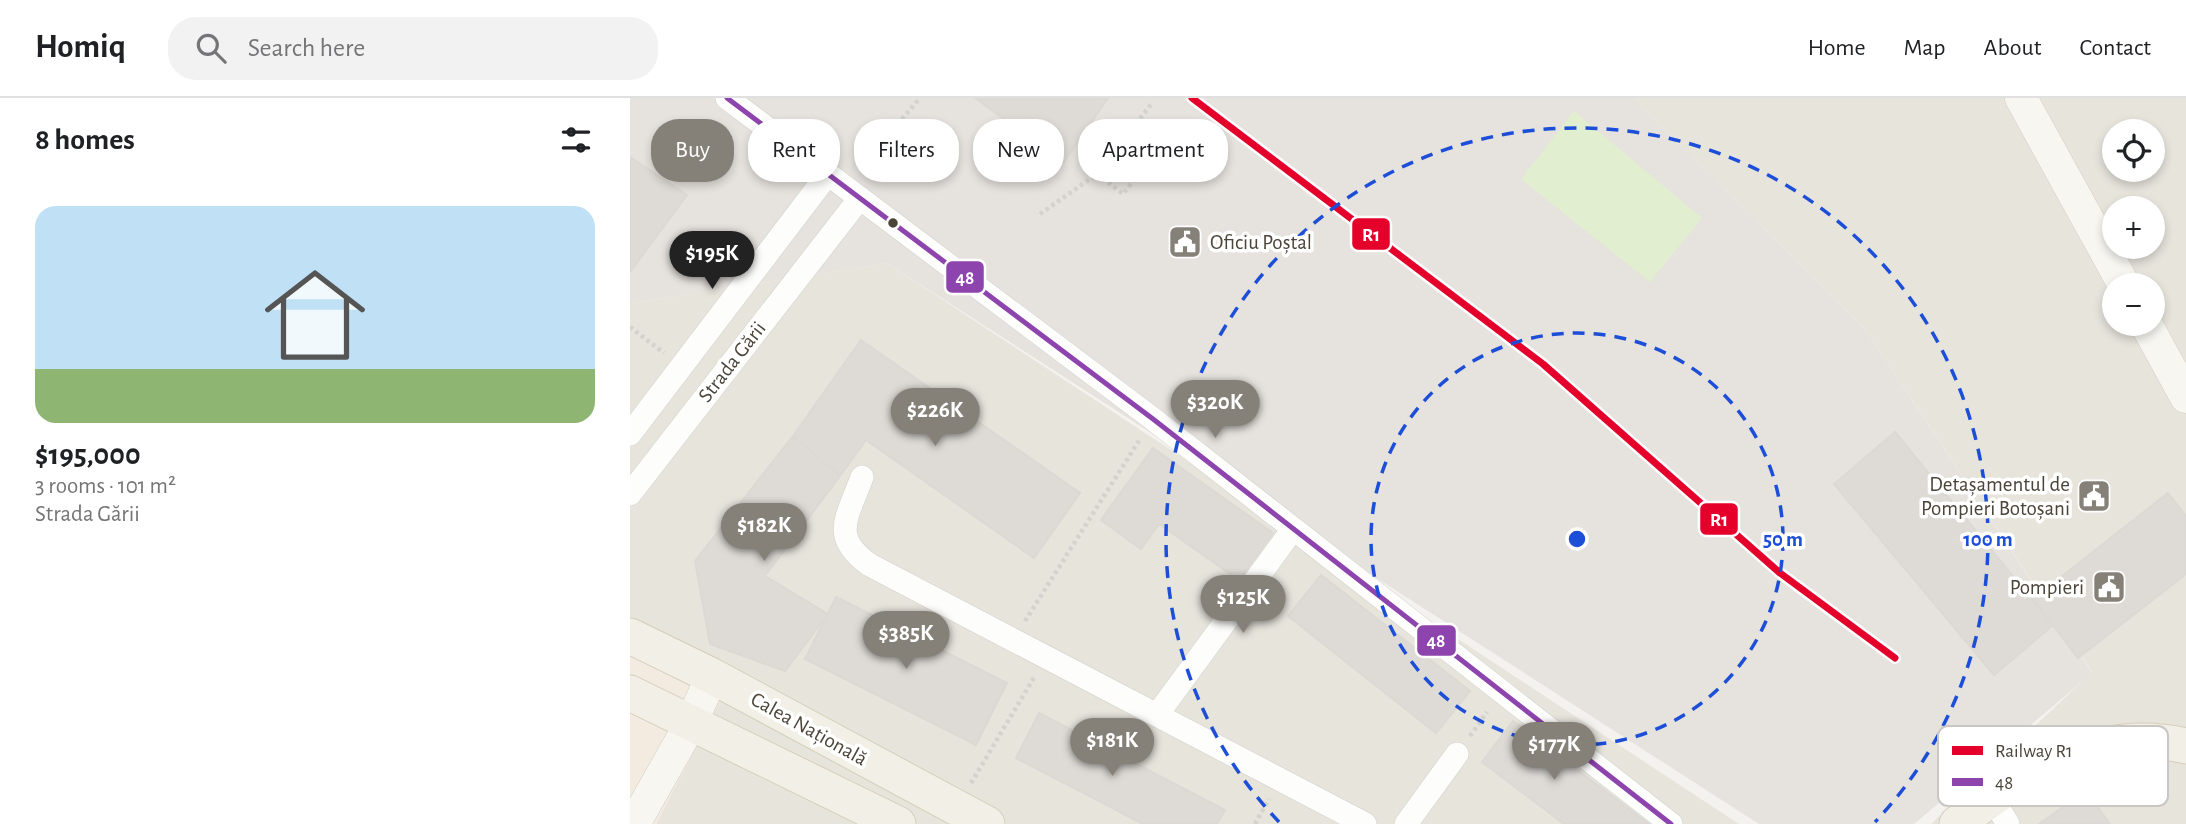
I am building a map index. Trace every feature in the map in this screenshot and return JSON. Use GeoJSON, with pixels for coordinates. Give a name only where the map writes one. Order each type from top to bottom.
{"type":"FeatureCollection","features":[{"type":"Feature","properties":{"kind":"main road"},"geometry":{"type":"LineString","coordinates":[[2021,98],[2117,273]]}},
{"type":"Feature","properties":{"kind":"main road"},"geometry":{"type":"LineString","coordinates":[[2153,336],[2186,397]]}},
{"type":"Feature","properties":{"kind":"main road","name":"Calea Națională"},"geometry":{"type":"LineString","coordinates":[[630,636],[712,676],[987,824]]}},
{"type":"Feature","properties":{"kind":"main road"},"geometry":{"type":"LineString","coordinates":[[634,824],[691,723],[712,676]]}},
{"type":"Feature","properties":{"kind":"main road","name":"Calea Națională"},"geometry":{"type":"LineString","coordinates":[[630,693],[898,824]]}},
{"type":"Feature","properties":{"kind":"main road"},"geometry":{"type":"LineString","coordinates":[[2168,742],[2186,746]]}},
{"type":"Feature","properties":{"kind":"main road"},"geometry":{"type":"LineString","coordinates":[[1956,824],[2000,811]]}},
{"type":"Feature","properties":{"kind":"street"},"geometry":{"type":"LineString","coordinates":[[727,98],[1153,418],[1671,824]]}},
{"type":"Feature","properties":{"kind":"street","name":"Strada Gării"},"geometry":{"type":"LineString","coordinates":[[630,434],[681,366],[844,186]]}},
{"type":"Feature","properties":{"kind":"street","name":"Strada Gării"},"geometry":{"type":"LineString","coordinates":[[630,494],[844,186]]}},
{"type":"Feature","properties":{"kind":"street"},"geometry":{"type":"LineString","coordinates":[[862,477],[844,529],[852,552],[870,565],[1364,824]]}},
{"type":"Feature","properties":{"kind":"street"},"geometry":{"type":"LineString","coordinates":[[1157,715],[1293,529]]}},
{"type":"Feature","properties":{"kind":"street"},"geometry":{"type":"LineString","coordinates":[[1406,824],[1457,754]]}},
{"type":"Feature","properties":{"kind":"path"},"geometry":{"type":"LineString","coordinates":[[844,186],[920,98]]}},
{"type":"Feature","properties":{"kind":"path"},"geometry":{"type":"LineString","coordinates":[[1140,119],[1152,103]]}},
{"type":"Feature","properties":{"kind":"path"},"geometry":{"type":"LineString","coordinates":[[1040,214],[1086,182]]}},
{"type":"Feature","properties":{"kind":"path"},"geometry":{"type":"LineString","coordinates":[[1107,182],[1123,194],[1133,182]]}},
{"type":"Feature","properties":{"kind":"path"},"geometry":{"type":"LineString","coordinates":[[630,327],[681,366]]}},
{"type":"Feature","properties":{"kind":"path"},"geometry":{"type":"LineString","coordinates":[[1013,640],[1153,418]]}},
{"type":"Feature","properties":{"kind":"path"},"geometry":{"type":"LineString","coordinates":[[955,808],[1047,658]]}},
{"type":"Feature","properties":{"kind":"path"},"geometry":{"type":"LineString","coordinates":[[1457,754],[1502,691]]}},
{"type":"Feature","properties":{"kind":"shaded area"},"geometry":{"type":"Polygon","coordinates":[[[630,98],[1633,98],[1864,328],[2092,673],[2030,726],[1938,726],[1938,804],[1914,824],[1759,824],[887,263],[630,303],[630,98]]]}},
{"type":"Feature","properties":{"kind":"shaded area"},"geometry":{"type":"Polygon","coordinates":[[[1633,98],[2186,98],[2186,824],[1931,824],[1950,806],[2168,806],[2168,726],[2035,726],[2092,672],[1864,328],[1633,98]]]}},
{"type":"Feature","properties":{"kind":"shaded area"},"geometry":{"type":"Polygon","coordinates":[[[887,263],[1739,824],[656,824],[728,685],[630,633],[630,303],[887,263]]]}},
{"type":"Feature","properties":{"kind":"shaded area"},"geometry":{"type":"Polygon","coordinates":[[[630,633],[728,685],[656,824],[630,824],[630,633]]]}},
{"type":"Feature","properties":{"kind":"green space"},"geometry":{"type":"Polygon","coordinates":[[[1574,111],[1702,218],[1650,282],[1521,179],[1574,111]]]}},
{"type":"Feature","properties":{"kind":"building"},"geometry":{"type":"Polygon","coordinates":[[[975,98],[1108,98],[1094,119],[1078,119],[1078,142],[1064,162],[1064,119],[1004,119],[975,98]]]}},
{"type":"Feature","properties":{"kind":"building"},"geometry":{"type":"Polygon","coordinates":[[[630,157],[651,171],[651,182],[668,182],[687,195],[630,272],[630,157]]]}},
{"type":"Feature","properties":{"kind":"building"},"geometry":{"type":"Polygon","coordinates":[[[861,340],[1080,493],[1034,558],[866,440],[840,476],[793,436],[861,340]]]}},
{"type":"Feature","properties":{"kind":"building"},"geometry":{"type":"Polygon","coordinates":[[[1895,432],[2053,625],[1994,675],[1834,484],[1895,432]]]}},
{"type":"Feature","properties":{"kind":"building"},"geometry":{"type":"Polygon","coordinates":[[[793,436],[840,476],[765,576],[828,614],[785,671],[710,644],[695,561],[793,436]]]}},
{"type":"Feature","properties":{"kind":"building"},"geometry":{"type":"Polygon","coordinates":[[[1153,448],[1273,533],[1239,580],[1159,524],[1141,549],[1101,520],[1153,448]]]}},
{"type":"Feature","properties":{"kind":"building","name":"Pompieri"},"geometry":{"type":"Polygon","coordinates":[[[2168,493],[2186,516],[2186,574],[2078,658],[2033,599],[2168,493]]]}},
{"type":"Feature","properties":{"kind":"building"},"geometry":{"type":"Polygon","coordinates":[[[1321,575],[1470,691],[1436,733],[1288,616],[1321,575]]]}},
{"type":"Feature","properties":{"kind":"building"},"geometry":{"type":"Polygon","coordinates":[[[836,597],[1007,683],[976,745],[805,659],[836,597]]]}},
{"type":"Feature","properties":{"kind":"building"},"geometry":{"type":"Polygon","coordinates":[[[1039,713],[1225,810],[1217,824],[1143,824],[1016,758],[1039,713]]]}},
{"type":"Feature","properties":{"kind":"building"},"geometry":{"type":"Polygon","coordinates":[[[1513,721],[1649,824],[1564,824],[1482,762],[1513,721]]]}},
{"type":"Feature","properties":{"kind":"building"},"geometry":{"type":"Polygon","coordinates":[[[2065,806],[2097,806],[2110,824],[2039,824],[2065,806]]]}},
{"type":"Feature","properties":{"kind":"rail line","name":"R1"},"geometry":{"type":"LineString","coordinates":[[1192,98],[1543,364],[1780,573],[1895,658]]}},
{"type":"Feature","properties":{"kind":"transit line","name":"48"},"geometry":{"type":"LineString","coordinates":[[727,98],[1153,419],[1671,824]]}},
{"type":"Feature","properties":{"kind":"place","name":"Oficiu Poștal"},"geometry":{"type":"Point","coordinates":[1185,242]}},
{"type":"Feature","properties":{"kind":"place","name":"Detașamentul de Pompieri Botoșani"},"geometry":{"type":"Point","coordinates":[2094,496]}},
{"type":"Feature","properties":{"kind":"place","name":"Pompieri"},"geometry":{"type":"Point","coordinates":[2109,587]}}]}
